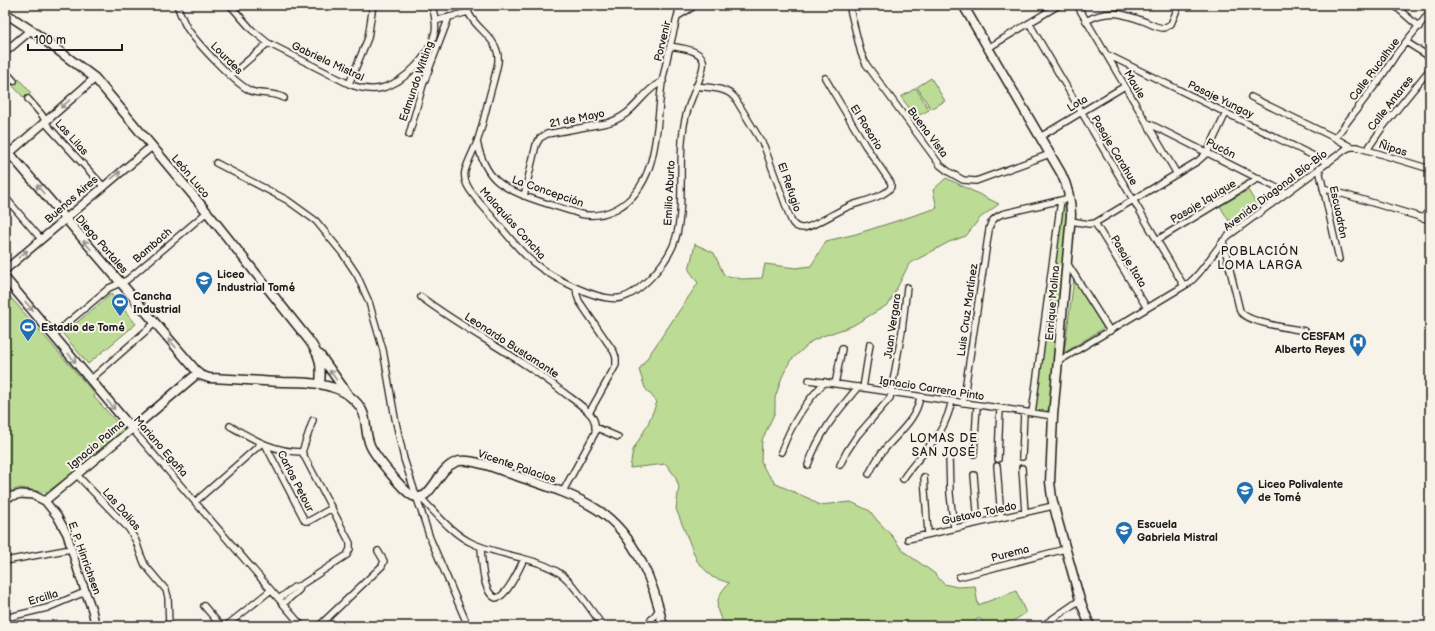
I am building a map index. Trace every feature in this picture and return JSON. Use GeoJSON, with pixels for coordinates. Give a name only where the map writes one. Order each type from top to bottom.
{"type":"FeatureCollection","features":[{"type":"Feature","properties":{"kind":"main road","name":"Enrique Molina"},"geometry":{"type":"LineString","coordinates":[[965,6],[1064,179],[1070,198],[1071,221],[1053,416],[1050,482],[1053,506],[1080,600],[1090,626]]}},
{"type":"Feature","properties":{"kind":"main road","name":"León Luco"},"geometry":{"type":"LineString","coordinates":[[5,13],[31,30],[95,78],[207,212],[308,339],[350,397]]}},
{"type":"Feature","properties":{"kind":"main road","name":"Diego Portales"},"geometry":{"type":"LineString","coordinates":[[6,153],[198,373]]}},
{"type":"Feature","properties":{"kind":"main road","name":"Mariano Egaña"},"geometry":{"type":"LineString","coordinates":[[5,278],[132,429]]}},
{"type":"Feature","properties":{"kind":"main road"},"geometry":{"type":"LineString","coordinates":[[318,353],[320,384]]}},
{"type":"Feature","properties":{"kind":"main road"},"geometry":{"type":"LineString","coordinates":[[198,373],[209,378],[320,384],[335,388],[350,397],[359,406],[365,416],[369,441],[373,450],[404,488],[411,495],[418,497]]}},
{"type":"Feature","properties":{"kind":"main road","name":"Ignacio Palma"},"geometry":{"type":"LineString","coordinates":[[132,429],[198,373]]}},
{"type":"Feature","properties":{"kind":"main road","name":"Vicente Palacios"},"geometry":{"type":"LineString","coordinates":[[418,497],[427,493],[451,465],[461,460],[486,466],[562,493],[597,509],[619,529],[642,562],[650,580],[664,626]]}},
{"type":"Feature","properties":{"kind":"street","name":"Lourdes"},"geometry":{"type":"LineString","coordinates":[[177,5],[184,23],[191,34],[241,85],[258,93],[284,98]]}},
{"type":"Feature","properties":{"kind":"street"},"geometry":{"type":"LineString","coordinates":[[348,84],[368,38],[373,5]]}},
{"type":"Feature","properties":{"kind":"street"},"geometry":{"type":"LineString","coordinates":[[432,5],[435,21],[468,12],[467,5]]}},
{"type":"Feature","properties":{"kind":"street","name":"Porvenir"},"geometry":{"type":"LineString","coordinates":[[663,81],[680,5]]}},
{"type":"Feature","properties":{"kind":"street"},"geometry":{"type":"LineString","coordinates":[[678,16],[696,5]]}},
{"type":"Feature","properties":{"kind":"street","name":"Buena Vista"},"geometry":{"type":"LineString","coordinates":[[849,5],[861,52],[866,64],[931,153],[946,170],[963,180],[976,181],[1050,154]]}},
{"type":"Feature","properties":{"kind":"street"},"geometry":{"type":"LineString","coordinates":[[988,48],[1059,5]]}},
{"type":"Feature","properties":{"kind":"street","name":"Maule"},"geometry":{"type":"LineString","coordinates":[[1077,5],[1177,174]]}},
{"type":"Feature","properties":{"kind":"street"},"geometry":{"type":"LineString","coordinates":[[1086,21],[1103,13],[1117,13],[1164,28],[1171,24],[1179,5]]}},
{"type":"Feature","properties":{"kind":"street"},"geometry":{"type":"LineString","coordinates":[[1394,5],[1419,27]]}},
{"type":"Feature","properties":{"kind":"street","name":"Gabriela Mistral"},"geometry":{"type":"LineString","coordinates":[[232,6],[252,30],[268,43],[348,84],[362,89],[386,87],[410,72],[419,63],[432,42],[435,32],[435,21]]}},
{"type":"Feature","properties":{"kind":"street","name":"Malaquías Concha"},"geometry":{"type":"LineString","coordinates":[[468,12],[492,41],[498,55],[496,74],[477,141],[465,171],[465,179],[468,188],[528,258],[539,267],[576,288]]}},
{"type":"Feature","properties":{"kind":"street","name":"Calle Rucalhue"},"geometry":{"type":"LineString","coordinates":[[1335,138],[1382,76],[1397,53],[1430,12]]}},
{"type":"Feature","properties":{"kind":"street","name":"Edmundo Witting"},"geometry":{"type":"LineString","coordinates":[[409,134],[423,85],[449,17]]}},
{"type":"Feature","properties":{"kind":"street","name":"Pasaje Carahue"},"geometry":{"type":"LineString","coordinates":[[1029,23],[1184,286]]}},
{"type":"Feature","properties":{"kind":"street"},"geometry":{"type":"LineString","coordinates":[[5,52],[31,30]]}},
{"type":"Feature","properties":{"kind":"street","name":"Edmundo Witting"},"geometry":{"type":"LineString","coordinates":[[435,32],[442,35]]}},
{"type":"Feature","properties":{"kind":"street"},"geometry":{"type":"LineString","coordinates":[[1406,42],[1430,57]]}},
{"type":"Feature","properties":{"kind":"street"},"geometry":{"type":"LineString","coordinates":[[230,75],[268,43]]}},
{"type":"Feature","properties":{"kind":"street","name":"Emilio Aburto"},"geometry":{"type":"LineString","coordinates":[[576,288],[591,294],[608,298],[624,297],[633,292],[657,270],[669,254],[676,237],[679,218],[683,130],[689,106],[703,67],[703,62],[701,57],[693,51],[670,46]]}},
{"type":"Feature","properties":{"kind":"street","name":"Pasaje Yungay"},"geometry":{"type":"LineString","coordinates":[[1106,54],[1328,162]]}},
{"type":"Feature","properties":{"kind":"street","name":"Calle Antares"},"geometry":{"type":"LineString","coordinates":[[1367,150],[1382,128],[1430,69]]}},
{"type":"Feature","properties":{"kind":"street"},"geometry":{"type":"LineString","coordinates":[[5,71],[14,81]]}},
{"type":"Feature","properties":{"kind":"street"},"geometry":{"type":"LineString","coordinates":[[6,153],[45,122],[95,78]]}},
{"type":"Feature","properties":{"kind":"street","name":"El Rosario"},"geometry":{"type":"LineString","coordinates":[[825,78],[865,145],[891,183],[891,187]]}},
{"type":"Feature","properties":{"kind":"street","name":"La Concepción"},"geometry":{"type":"LineString","coordinates":[[477,141],[484,163],[492,176],[504,186],[524,196],[580,214],[590,216],[608,213],[630,200],[641,186],[652,157],[658,129],[663,81]]}},
{"type":"Feature","properties":{"kind":"street","name":"21 de Mayo"},"geometry":{"type":"LineString","coordinates":[[524,196],[536,146],[542,136],[617,120],[628,113],[653,87],[663,81]]}},
{"type":"Feature","properties":{"kind":"street","name":"El Refugio"},"geometry":{"type":"LineString","coordinates":[[696,86],[724,90],[735,98],[764,146],[791,220],[797,227],[805,228],[812,226],[847,207],[886,193],[891,187]]}},
{"type":"Feature","properties":{"kind":"street","name":"Lota"},"geometry":{"type":"LineString","coordinates":[[1040,137],[1125,86]]}},
{"type":"Feature","properties":{"kind":"street","name":"Ñipas"},"geometry":{"type":"LineString","coordinates":[[1251,97],[1351,147],[1367,150],[1430,169]]}},
{"type":"Feature","properties":{"kind":"street","name":"Las Lilas"},"geometry":{"type":"LineString","coordinates":[[28,99],[42,115],[45,122],[102,186]]}},
{"type":"Feature","properties":{"kind":"street"},"geometry":{"type":"LineString","coordinates":[[1071,221],[1089,224],[1095,223],[1198,161],[1207,153],[1226,113]]}},
{"type":"Feature","properties":{"kind":"street","name":"Pucón"},"geometry":{"type":"LineString","coordinates":[[1146,122],[1287,193]]}},
{"type":"Feature","properties":{"kind":"street","name":"Buenos Aires"},"geometry":{"type":"LineString","coordinates":[[5,270],[102,186],[152,146]]}},
{"type":"Feature","properties":{"kind":"street","name":"Avenida Diagonal Bío-Bío"},"geometry":{"type":"LineString","coordinates":[[1059,362],[1193,280],[1202,271],[1224,241],[1328,162],[1351,147]]}},
{"type":"Feature","properties":{"kind":"street"},"geometry":{"type":"LineString","coordinates":[[216,163],[287,200],[316,221],[343,254],[357,275],[376,322],[387,367],[399,438],[430,538],[468,626]]}},
{"type":"Feature","properties":{"kind":"street","name":"Escuadrón"},"geometry":{"type":"LineString","coordinates":[[1319,169],[1339,259]]}},
{"type":"Feature","properties":{"kind":"street","name":"Pasaje Iquique"},"geometry":{"type":"LineString","coordinates":[[1157,240],[1259,178]]}},
{"type":"Feature","properties":{"kind":"street"},"geometry":{"type":"LineString","coordinates":[[1323,188],[1430,220]]}},
{"type":"Feature","properties":{"kind":"street"},"geometry":{"type":"LineString","coordinates":[[5,197],[41,239]]}},
{"type":"Feature","properties":{"kind":"street"},"geometry":{"type":"LineString","coordinates":[[1061,200],[1070,198]]}},
{"type":"Feature","properties":{"kind":"street","name":"Luis Cruz Martínez"},"geometry":{"type":"LineString","coordinates":[[963,403],[989,228],[992,220],[1002,214],[1061,200]]}},
{"type":"Feature","properties":{"kind":"street","name":"Enrique Molina"},"geometry":{"type":"LineString","coordinates":[[1032,413],[1061,200]]}},
{"type":"Feature","properties":{"kind":"street"},"geometry":{"type":"LineString","coordinates":[[1422,218],[1430,210]]}},
{"type":"Feature","properties":{"kind":"street","name":"Bambach"},"geometry":{"type":"LineString","coordinates":[[53,335],[109,288],[127,280],[207,212]]}},
{"type":"Feature","properties":{"kind":"street","name":"Pasaje Itata"},"geometry":{"type":"LineString","coordinates":[[1095,223],[1147,308]]}},
{"type":"Feature","properties":{"kind":"street"},"geometry":{"type":"LineString","coordinates":[[1224,241],[1240,311],[1243,315],[1269,325],[1304,331]]}},
{"type":"Feature","properties":{"kind":"street"},"geometry":{"type":"LineString","coordinates":[[1067,263],[1110,331]]}},
{"type":"Feature","properties":{"kind":"street","name":"Juan Vergara"},"geometry":{"type":"LineString","coordinates":[[892,392],[902,331],[907,287]]}},
{"type":"Feature","properties":{"kind":"street"},"geometry":{"type":"LineString","coordinates":[[562,493],[593,436],[595,427],[593,418],[589,413],[614,368],[616,358],[614,352],[579,301],[576,295],[576,288]]}},
{"type":"Feature","properties":{"kind":"street","name":"Leonardo Bustamante"},"geometry":{"type":"LineString","coordinates":[[421,297],[446,315],[530,367],[589,413]]}},
{"type":"Feature","properties":{"kind":"street"},"geometry":{"type":"LineString","coordinates":[[90,380],[155,323]]}},
{"type":"Feature","properties":{"kind":"street"},"geometry":{"type":"LineString","coordinates":[[808,465],[815,446],[824,430],[834,416],[860,387],[870,344]]}},
{"type":"Feature","properties":{"kind":"street"},"geometry":{"type":"LineString","coordinates":[[835,384],[842,349]]}},
{"type":"Feature","properties":{"kind":"street","name":"Ignacio Carrera Pinto"},"geometry":{"type":"LineString","coordinates":[[809,380],[1053,416]]}},
{"type":"Feature","properties":{"kind":"street"},"geometry":{"type":"LineString","coordinates":[[781,452],[788,433],[798,414],[811,397],[826,382]]}},
{"type":"Feature","properties":{"kind":"street"},"geometry":{"type":"LineString","coordinates":[[840,465],[851,444],[888,402],[892,392]]}},
{"type":"Feature","properties":{"kind":"street"},"geometry":{"type":"LineString","coordinates":[[870,474],[879,456],[914,416],[919,405],[920,396]]}},
{"type":"Feature","properties":{"kind":"street"},"geometry":{"type":"LineString","coordinates":[[903,479],[932,444],[946,419],[952,401]]}},
{"type":"Feature","properties":{"kind":"street"},"geometry":{"type":"LineString","coordinates":[[974,454],[976,405]]}},
{"type":"Feature","properties":{"kind":"street"},"geometry":{"type":"LineString","coordinates":[[998,459],[1000,408]]}},
{"type":"Feature","properties":{"kind":"street"},"geometry":{"type":"LineString","coordinates":[[1022,457],[1024,412]]}},
{"type":"Feature","properties":{"kind":"street","name":"Carlos Petour"},"geometry":{"type":"LineString","coordinates":[[281,601],[294,587],[301,585],[347,555],[350,549],[350,543],[302,452],[313,420]]}},
{"type":"Feature","properties":{"kind":"street","name":"Carlos Petour"},"geometry":{"type":"LineString","coordinates":[[230,426],[264,444],[286,451],[302,452]]}},
{"type":"Feature","properties":{"kind":"street"},"geometry":{"type":"LineString","coordinates":[[595,427],[618,437]]}},
{"type":"Feature","properties":{"kind":"street","name":"Ignacio Palma"},"geometry":{"type":"LineString","coordinates":[[45,502],[132,429]]}},
{"type":"Feature","properties":{"kind":"street","name":"Mariano Egaña"},"geometry":{"type":"LineString","coordinates":[[132,429],[302,626]]}},
{"type":"Feature","properties":{"kind":"street"},"geometry":{"type":"LineString","coordinates":[[195,502],[264,444]]}},
{"type":"Feature","properties":{"kind":"street","name":"Carlos Petour"},"geometry":{"type":"LineString","coordinates":[[264,444],[305,520],[309,521],[332,508]]}},
{"type":"Feature","properties":{"kind":"street"},"geometry":{"type":"LineString","coordinates":[[949,456],[950,494],[954,528]]}},
{"type":"Feature","properties":{"kind":"street"},"geometry":{"type":"LineString","coordinates":[[997,466],[1001,518]]}},
{"type":"Feature","properties":{"kind":"street"},"geometry":{"type":"LineString","coordinates":[[1022,468],[1025,513]]}},
{"type":"Feature","properties":{"kind":"street","name":"Las Dalias"},"geometry":{"type":"LineString","coordinates":[[77,475],[134,536],[145,565],[166,590],[168,597],[169,626]]}},
{"type":"Feature","properties":{"kind":"street"},"geometry":{"type":"LineString","coordinates":[[974,475],[978,523]]}},
{"type":"Feature","properties":{"kind":"street"},"geometry":{"type":"LineString","coordinates":[[924,477],[928,534]]}},
{"type":"Feature","properties":{"kind":"street"},"geometry":{"type":"LineString","coordinates":[[5,498],[25,494],[38,496],[45,502]]}},
{"type":"Feature","properties":{"kind":"street"},"geometry":{"type":"LineString","coordinates":[[418,497],[456,533],[466,540],[481,547],[524,559],[553,570],[566,578],[603,626]]}},
{"type":"Feature","properties":{"kind":"street","name":"E. P. Hinrichsen"},"geometry":{"type":"LineString","coordinates":[[45,502],[63,526],[94,614],[94,626]]}},
{"type":"Feature","properties":{"kind":"street","name":"Gustavo Toledo"},"geometry":{"type":"LineString","coordinates":[[908,538],[1053,506]]}},
{"type":"Feature","properties":{"kind":"street"},"geometry":{"type":"LineString","coordinates":[[481,547],[485,582],[493,597],[498,598],[503,595],[516,576],[524,559]]}},
{"type":"Feature","properties":{"kind":"street"},"geometry":{"type":"LineString","coordinates":[[5,561],[72,549]]}},
{"type":"Feature","properties":{"kind":"street","name":"Purema"},"geometry":{"type":"LineString","coordinates":[[960,577],[1065,549]]}},
{"type":"Feature","properties":{"kind":"street"},"geometry":{"type":"LineString","coordinates":[[318,626],[382,566],[384,561],[378,551]]}},
{"type":"Feature","properties":{"kind":"street"},"geometry":{"type":"LineString","coordinates":[[226,626],[271,590]]}},
{"type":"Feature","properties":{"kind":"street","name":"Ercilla"},"geometry":{"type":"LineString","coordinates":[[5,618],[48,608],[86,592]]}},
{"type":"Feature","properties":{"kind":"street"},"geometry":{"type":"LineString","coordinates":[[1042,626],[1080,600]]}},
{"type":"Feature","properties":{"kind":"street"},"geometry":{"type":"LineString","coordinates":[[204,606],[221,626]]}},
{"type":"Feature","properties":{"kind":"street"},"geometry":{"type":"LineString","coordinates":[[646,626],[659,610]]}},
{"type":"Feature","properties":{"kind":"green space"},"geometry":{"type":"Polygon","coordinates":[[[931,78],[945,101],[931,109],[917,87],[931,78]]]}},
{"type":"Feature","properties":{"kind":"green space"},"geometry":{"type":"Polygon","coordinates":[[[19,79],[31,93],[25,99],[12,85],[19,79]]]}},
{"type":"Feature","properties":{"kind":"green space"},"geometry":{"type":"Polygon","coordinates":[[[916,88],[929,110],[916,117],[901,97],[916,88]]]}},
{"type":"Feature","properties":{"kind":"green space"},"geometry":{"type":"Polygon","coordinates":[[[946,178],[999,204],[980,218],[966,236],[949,242],[909,264],[889,304],[852,326],[812,341],[790,361],[782,377],[775,398],[775,412],[762,440],[761,461],[765,470],[776,484],[810,499],[819,505],[851,502],[870,511],[903,551],[934,573],[944,584],[957,587],[975,586],[978,605],[1016,591],[1026,613],[1005,626],[987,626],[979,618],[968,626],[726,626],[719,614],[717,604],[721,593],[729,583],[712,577],[697,561],[676,509],[679,487],[675,476],[666,464],[630,468],[633,450],[647,426],[657,402],[645,388],[639,370],[698,283],[689,270],[695,244],[714,253],[724,275],[742,279],[762,278],[765,264],[796,268],[811,266],[826,241],[856,234],[937,208],[933,190],[946,178]]]}},
{"type":"Feature","properties":{"kind":"green space"},"geometry":{"type":"Polygon","coordinates":[[[1248,190],[1257,205],[1229,221],[1220,206],[1248,190]]]}},
{"type":"Feature","properties":{"kind":"green space"},"geometry":{"type":"Polygon","coordinates":[[[1062,204],[1068,204],[1068,208],[1049,408],[1046,412],[1037,411],[1035,408],[1062,204]]]}},
{"type":"Feature","properties":{"kind":"green space"},"geometry":{"type":"Polygon","coordinates":[[[1074,279],[1104,328],[1064,353],[1074,279]]]}},
{"type":"Feature","properties":{"kind":"green space","name":"Estadio de Tomé"},"geometry":{"type":"Polygon","coordinates":[[[5,291],[95,394],[94,397],[124,430],[73,473],[46,493],[21,488],[5,493],[5,291]]]}},
{"type":"Feature","properties":{"kind":"green space"},"geometry":{"type":"Polygon","coordinates":[[[111,294],[136,324],[88,364],[63,334],[111,294]]]}},
{"type":"Feature","properties":{"kind":"place","name":"Liceo Industrial Tomé"},"geometry":{"type":"Point","coordinates":[204,295]}},
{"type":"Feature","properties":{"kind":"place","name":"Cancha Industrial"},"geometry":{"type":"Point","coordinates":[120,317]}},
{"type":"Feature","properties":{"kind":"place","name":"Estadio de Tomé"},"geometry":{"type":"Point","coordinates":[28,342]}},
{"type":"Feature","properties":{"kind":"place","name":"CESFAM Alberto Reyes"},"geometry":{"type":"Point","coordinates":[1358,357]}},
{"type":"Feature","properties":{"kind":"place","name":"Liceo Polivalente de Tomé"},"geometry":{"type":"Point","coordinates":[1245,505]}},
{"type":"Feature","properties":{"kind":"place","name":"Escuela Gabriela Mistral"},"geometry":{"type":"Point","coordinates":[1124,545]}},
{"type":"Feature","properties":{"kind":"district","name":"POBLACIÓN LOMA LARGA"},"geometry":{"type":"Point","coordinates":[1260,258]}},
{"type":"Feature","properties":{"kind":"district","name":"LOMAS DE SAN JOSÉ"},"geometry":{"type":"Point","coordinates":[944,445]}}]}
